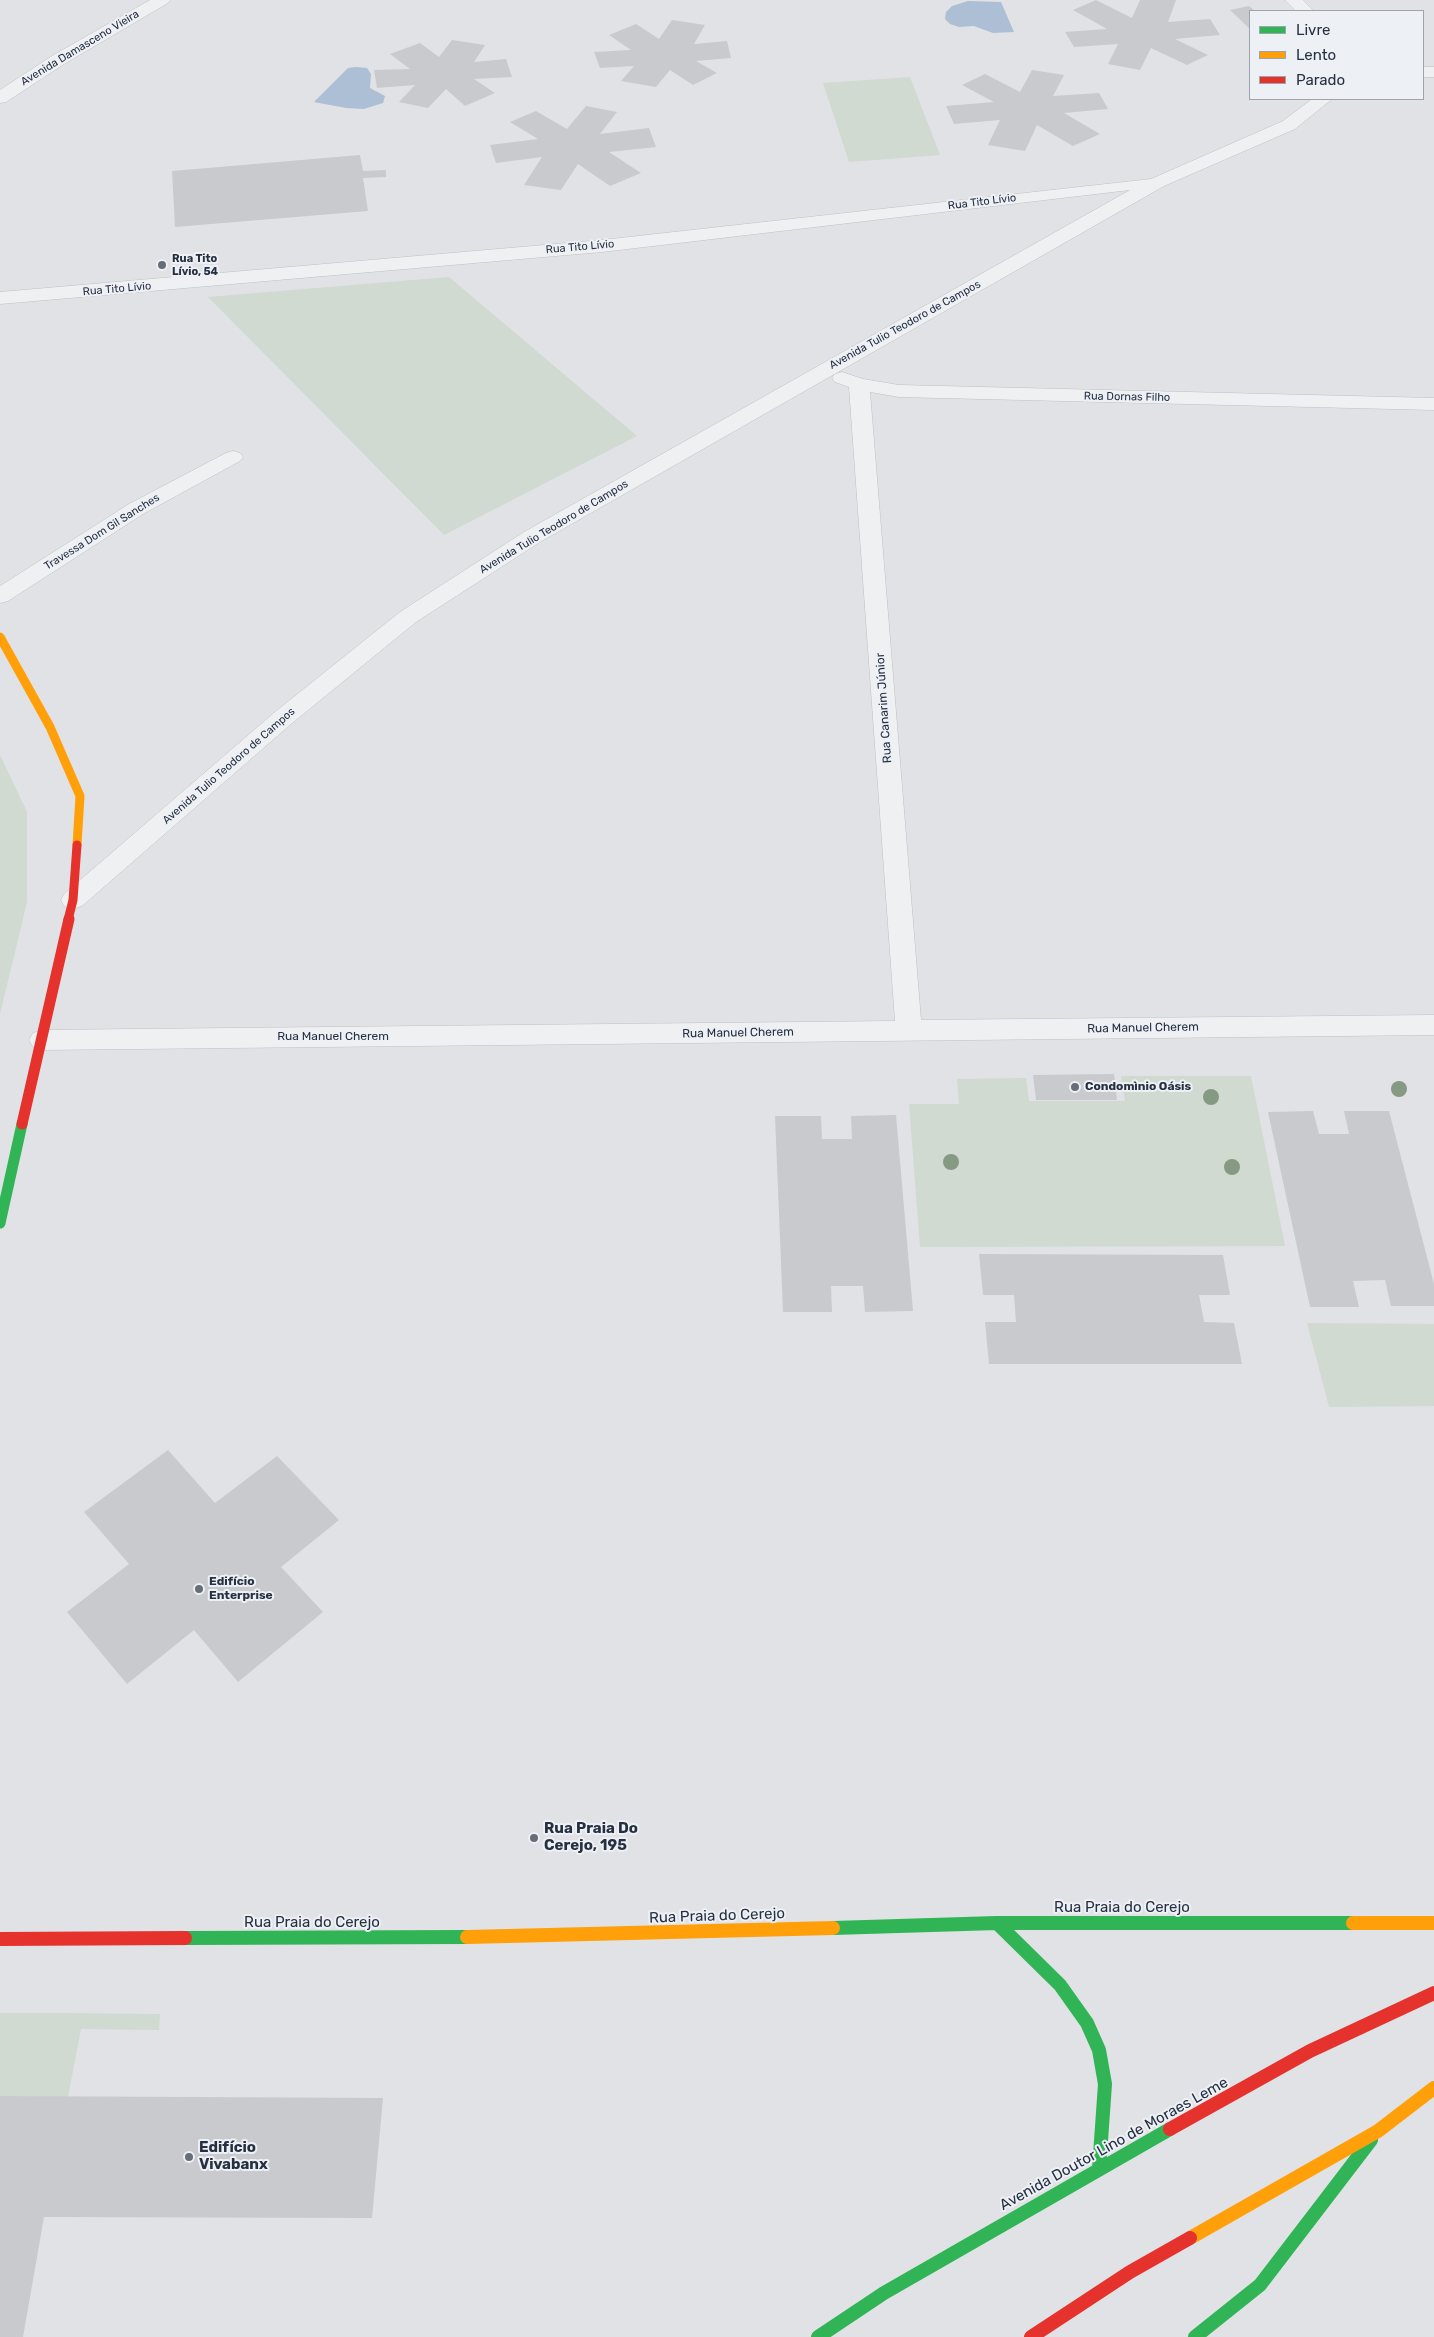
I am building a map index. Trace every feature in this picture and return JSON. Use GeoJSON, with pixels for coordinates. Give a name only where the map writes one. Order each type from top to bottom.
{"type":"FeatureCollection","features":[{"type":"Feature","properties":{"kind":"street","name":"Avenida Damasceno Vieira"},"geometry":{"type":"LineString","coordinates":[[0,98],[58,60],[162,0]]}},
{"type":"Feature","properties":{"kind":"street"},"geometry":{"type":"LineString","coordinates":[[1293,0],[1305,10]]}},
{"type":"Feature","properties":{"kind":"street","name":"Avenida Tulio Teodoro de Campos"},"geometry":{"type":"LineString","coordinates":[[73,900],[283,718],[408,617],[532,537],[1158,182],[1289,125],[1322,100]]}},
{"type":"Feature","properties":{"kind":"street","name":"Rua Tito Lívio"},"geometry":{"type":"LineString","coordinates":[[0,298],[602,246],[1158,182]]}},
{"type":"Feature","properties":{"kind":"street","name":"Rua Dornas Filho"},"geometry":{"type":"LineString","coordinates":[[823,371],[859,384],[899,391],[1434,404]]}},
{"type":"Feature","properties":{"kind":"street","name":"Rua Canarim Júnior"},"geometry":{"type":"LineString","coordinates":[[859,384],[908,1031]]}},
{"type":"Feature","properties":{"kind":"street","name":"Travessa Dom Gil Sanches"},"geometry":{"type":"LineString","coordinates":[[0,596],[136,508],[233,457]]}},
{"type":"Feature","properties":{"kind":"street"},"geometry":{"type":"LineString","coordinates":[[0,637],[50,727],[80,796],[73,900],[0,1223]]}},
{"type":"Feature","properties":{"kind":"street","name":"Rua Manuel Cherem"},"geometry":{"type":"LineString","coordinates":[[42,1040],[1434,1025]]}},
{"type":"Feature","properties":{"kind":"street"},"geometry":{"type":"LineString","coordinates":[[997,1923],[1060,1985],[1087,2023],[1099,2050],[1105,2084],[1099,2169]]}},
{"type":"Feature","properties":{"kind":"street","name":"Rua Praia do Cerejo"},"geometry":{"type":"LineString","coordinates":[[0,1939],[524,1937],[997,1923],[1434,1923]]}},
{"type":"Feature","properties":{"kind":"street","name":"Avenida Doutor Lino de Moraes Leme"},"geometry":{"type":"LineString","coordinates":[[818,2337],[884,2292],[1310,2051],[1434,1993]]}},
{"type":"Feature","properties":{"kind":"street"},"geometry":{"type":"LineString","coordinates":[[1031,2337],[1130,2272],[1378,2131],[1434,2088]]}},
{"type":"Feature","properties":{"kind":"street"},"geometry":{"type":"LineString","coordinates":[[1195,2337],[1260,2285],[1378,2131]]}},
{"type":"Feature","properties":{"kind":"shaded area"},"geometry":{"type":"Polygon","coordinates":[[[910,77],[940,155],[849,162],[823,83],[910,77]]]}},
{"type":"Feature","properties":{"kind":"shaded area"},"geometry":{"type":"Polygon","coordinates":[[[449,277],[637,436],[444,535],[208,297],[449,277]]]}},
{"type":"Feature","properties":{"kind":"shaded area"},"geometry":{"type":"Polygon","coordinates":[[[0,755],[27,812],[27,902],[0,1014],[0,755]]]}},
{"type":"Feature","properties":{"kind":"shaded area"},"geometry":{"type":"Polygon","coordinates":[[[1121,1076],[1251,1076],[1285,1246],[920,1247],[909,1104],[959,1104],[957,1079],[1026,1078],[1029,1101],[1125,1101],[1121,1076]]]}},
{"type":"Feature","properties":{"kind":"shaded area"},"geometry":{"type":"Polygon","coordinates":[[[1307,1323],[1434,1324],[1434,1406],[1329,1407],[1307,1323]]]}},
{"type":"Feature","properties":{"kind":"shaded area"},"geometry":{"type":"Polygon","coordinates":[[[0,2013],[160,2014],[159,2030],[81,2029],[68,2097],[0,2096],[0,2013]]]}},
{"type":"Feature","properties":{"kind":"water"},"geometry":{"type":"Polygon","coordinates":[[[968,1],[1001,2],[1014,32],[993,33],[974,26],[959,27],[950,24],[945,19],[946,12],[952,6],[968,1]]]}},
{"type":"Feature","properties":{"kind":"water"},"geometry":{"type":"Polygon","coordinates":[[[348,68],[367,68],[371,74],[370,88],[385,96],[383,103],[364,109],[346,108],[314,102],[348,68]]]}},
{"type":"Feature","properties":{"kind":"building"},"geometry":{"type":"Polygon","coordinates":[[[1096,0],[1132,18],[1140,0],[1176,0],[1168,22],[1210,19],[1220,35],[1175,39],[1208,55],[1187,65],[1151,48],[1140,70],[1108,64],[1118,44],[1074,47],[1065,32],[1107,29],[1073,10],[1096,0]]]}},
{"type":"Feature","properties":{"kind":"building"},"geometry":{"type":"Polygon","coordinates":[[[1249,6],[1254,10],[1249,10],[1249,28],[1230,10],[1249,6]]]}},
{"type":"Feature","properties":{"kind":"building"},"geometry":{"type":"Polygon","coordinates":[[[672,20],[705,25],[694,44],[727,41],[731,58],[696,61],[717,73],[693,85],[670,70],[656,87],[621,81],[634,66],[600,68],[594,52],[631,50],[609,35],[636,24],[659,39],[672,20]]]}},
{"type":"Feature","properties":{"kind":"building"},"geometry":{"type":"Polygon","coordinates":[[[452,40],[485,45],[474,62],[506,59],[512,77],[474,79],[495,93],[465,106],[446,89],[428,108],[399,102],[415,85],[377,88],[374,70],[410,69],[390,54],[420,43],[439,57],[452,40]]]}},
{"type":"Feature","properties":{"kind":"building"},"geometry":{"type":"Polygon","coordinates":[[[1032,70],[1064,75],[1053,96],[1099,93],[1108,109],[1064,113],[1100,134],[1073,146],[1037,125],[1025,151],[988,145],[1000,120],[954,124],[946,106],[994,102],[962,85],[985,74],[1020,92],[1032,70]]]}},
{"type":"Feature","properties":{"kind":"building"},"geometry":{"type":"Polygon","coordinates":[[[586,106],[617,112],[600,134],[649,128],[656,147],[609,152],[641,173],[610,186],[578,164],[561,190],[524,185],[542,157],[496,163],[490,145],[538,139],[510,122],[536,111],[567,129],[586,106]]]}},
{"type":"Feature","properties":{"kind":"building"},"geometry":{"type":"Polygon","coordinates":[[[360,155],[363,171],[386,170],[386,177],[363,178],[368,211],[175,227],[172,171],[360,155]]]}},
{"type":"Feature","properties":{"kind":"building","name":"Condomìnio Oásis"},"geometry":{"type":"Polygon","coordinates":[[[1114,1074],[1117,1100],[1036,1100],[1033,1075],[1114,1074]]]}},
{"type":"Feature","properties":{"kind":"building"},"geometry":{"type":"Polygon","coordinates":[[[1313,1111],[1319,1134],[1349,1134],[1344,1111],[1389,1111],[1434,1284],[1434,1306],[1391,1306],[1385,1280],[1353,1281],[1359,1307],[1310,1307],[1268,1112],[1313,1111]]]}},
{"type":"Feature","properties":{"kind":"building"},"geometry":{"type":"Polygon","coordinates":[[[896,1115],[913,1311],[865,1312],[863,1286],[831,1286],[832,1312],[783,1312],[775,1116],[821,1116],[822,1139],[852,1139],[851,1116],[896,1115]]]}},
{"type":"Feature","properties":{"kind":"building"},"geometry":{"type":"Polygon","coordinates":[[[979,1254],[1223,1255],[1230,1295],[1199,1295],[1204,1322],[1234,1323],[1242,1364],[989,1364],[985,1322],[1016,1322],[1014,1295],[983,1295],[979,1254]]]}},
{"type":"Feature","properties":{"kind":"building","name":"Edifício Enterprise"},"geometry":{"type":"Polygon","coordinates":[[[168,1450],[215,1503],[277,1456],[339,1520],[281,1567],[323,1612],[238,1682],[194,1630],[127,1684],[67,1612],[129,1564],[84,1512],[168,1450]]]}},
{"type":"Feature","properties":{"kind":"building","name":"Edifício Vivabanx"},"geometry":{"type":"Polygon","coordinates":[[[0,2096],[383,2098],[372,2218],[44,2217],[23,2337],[0,2337],[0,2096]]]}},
{"type":"Feature","properties":{"kind":"traffic: fast"},"geometry":{"type":"LineString","coordinates":[[0,1223],[22,1124]]}},
{"type":"Feature","properties":{"kind":"traffic: fast"},"geometry":{"type":"LineString","coordinates":[[997,1923],[1060,1985],[1087,2023],[1099,2050],[1105,2084],[1099,2169]]}},
{"type":"Feature","properties":{"kind":"traffic: fast"},"geometry":{"type":"LineString","coordinates":[[833,1928],[997,1923],[1353,1923]]}},
{"type":"Feature","properties":{"kind":"traffic: fast"},"geometry":{"type":"LineString","coordinates":[[185,1938],[467,1937]]}},
{"type":"Feature","properties":{"kind":"traffic: fast"},"geometry":{"type":"LineString","coordinates":[[818,2337],[884,2293],[1170,2129]]}},
{"type":"Feature","properties":{"kind":"traffic: fast"},"geometry":{"type":"LineString","coordinates":[[1195,2337],[1260,2285],[1371,2140]]}},
{"type":"Feature","properties":{"kind":"traffic: slow"},"geometry":{"type":"LineString","coordinates":[[0,637],[50,727],[80,796],[77,845]]}},
{"type":"Feature","properties":{"kind":"traffic: slow"},"geometry":{"type":"LineString","coordinates":[[1353,1923],[1434,1923]]}},
{"type":"Feature","properties":{"kind":"traffic: slow"},"geometry":{"type":"LineString","coordinates":[[467,1937],[833,1928]]}},
{"type":"Feature","properties":{"kind":"traffic: slow"},"geometry":{"type":"LineString","coordinates":[[1190,2238],[1378,2131],[1434,2088]]}},
{"type":"Feature","properties":{"kind":"traffic: jam"},"geometry":{"type":"LineString","coordinates":[[22,1124],[73,900],[77,845]]}},
{"type":"Feature","properties":{"kind":"traffic: jam"},"geometry":{"type":"LineString","coordinates":[[0,1939],[185,1938]]}},
{"type":"Feature","properties":{"kind":"traffic: jam"},"geometry":{"type":"LineString","coordinates":[[1170,2129],[1310,2051],[1434,1993]]}},
{"type":"Feature","properties":{"kind":"traffic: jam"},"geometry":{"type":"LineString","coordinates":[[1031,2337],[1130,2272],[1190,2238]]}},
{"type":"Feature","properties":{"kind":"place","name":"Rua Tito Lívio, 54"},"geometry":{"type":"Point","coordinates":[162,265]}},
{"type":"Feature","properties":{"kind":"place","name":"Condomìnio Oásis"},"geometry":{"type":"Point","coordinates":[1075,1087]}},
{"type":"Feature","properties":{"kind":"place","name":"Edifício Enterprise"},"geometry":{"type":"Point","coordinates":[199,1589]}},
{"type":"Feature","properties":{"kind":"place","name":"Rua Praia Do Cerejo, 195"},"geometry":{"type":"Point","coordinates":[534,1838]}},
{"type":"Feature","properties":{"kind":"place","name":"Edifício Vivabanx"},"geometry":{"type":"Point","coordinates":[189,2157]}}]}
